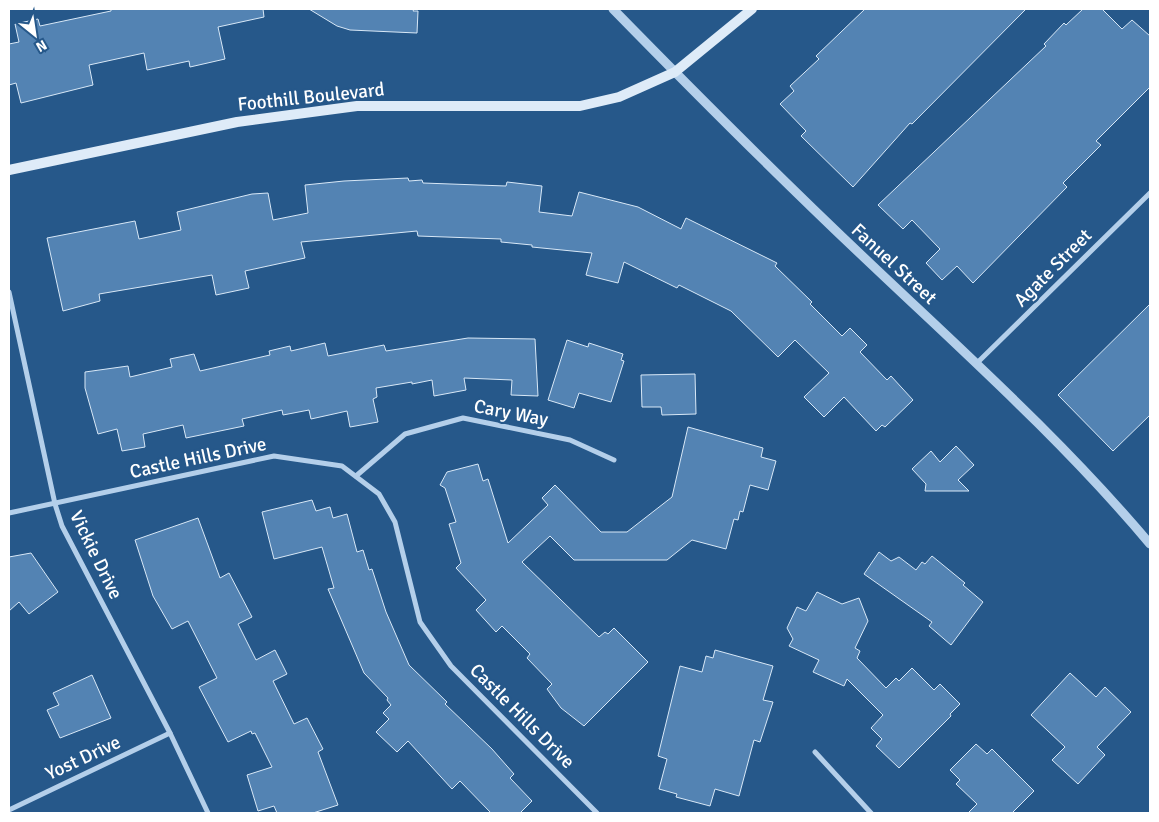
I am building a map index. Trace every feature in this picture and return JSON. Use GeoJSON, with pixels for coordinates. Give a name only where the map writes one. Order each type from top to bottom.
{"type":"FeatureCollection","features":[{"type":"Feature","properties":{"kind":"main road","name":"Foothill Boulevard"},"geometry":{"type":"LineString","coordinates":[[9,170],[237,122],[357,106],[580,106],[619,97],[675,72],[752,9]]}},
{"type":"Feature","properties":{"kind":"street","name":"Fanuel Street"},"geometry":{"type":"LineString","coordinates":[[613,9],[825,221],[976,364],[1111,498],[1150,544]]}},
{"type":"Feature","properties":{"kind":"street","name":"Agate Street"},"geometry":{"type":"LineString","coordinates":[[976,364],[1150,193]]}},
{"type":"Feature","properties":{"kind":"street","name":"Vickie Drive"},"geometry":{"type":"LineString","coordinates":[[9,292],[62,526],[170,733],[208,813]]}},
{"type":"Feature","properties":{"kind":"street","name":"Cary Way"},"geometry":{"type":"LineString","coordinates":[[356,476],[406,434],[464,418],[570,440],[614,460]]}},
{"type":"Feature","properties":{"kind":"street","name":"Castle Hills Drive"},"geometry":{"type":"LineString","coordinates":[[9,513],[274,456],[342,466],[379,494],[395,522],[420,622],[451,666],[597,813]]}},
{"type":"Feature","properties":{"kind":"street","name":"Yost Drive"},"geometry":{"type":"LineString","coordinates":[[9,810],[170,733]]}},
{"type":"Feature","properties":{"kind":"street"},"geometry":{"type":"LineString","coordinates":[[815,752],[871,813]]}},
{"type":"Feature","properties":{"kind":"building"},"geometry":{"type":"Polygon","coordinates":[[[111,9],[263,9],[264,17],[218,27],[225,59],[190,67],[189,61],[147,70],[144,53],[89,65],[93,85],[21,103],[16,83],[9,85],[9,44],[19,42],[15,24],[38,19],[40,26],[111,11],[111,9]]]}},
{"type":"Feature","properties":{"kind":"building"},"geometry":{"type":"Polygon","coordinates":[[[309,9],[414,9],[413,11],[418,11],[417,33],[350,30],[337,26],[309,9]]]}},
{"type":"Feature","properties":{"kind":"building"},"geometry":{"type":"Polygon","coordinates":[[[865,9],[1026,9],[912,124],[910,123],[853,187],[801,136],[806,131],[780,104],[794,91],[790,86],[819,59],[816,56],[865,9]]]}},
{"type":"Feature","properties":{"kind":"building"},"geometry":{"type":"Polygon","coordinates":[[[1083,9],[1102,9],[1122,29],[1132,20],[1150,36],[1150,87],[1096,141],[1101,145],[1063,183],[1067,187],[973,283],[957,266],[942,280],[926,263],[940,249],[912,220],[903,229],[878,205],[1046,46],[1044,44],[1064,23],[1066,25],[1083,9]]]}},
{"type":"Feature","properties":{"kind":"building"},"geometry":{"type":"Polygon","coordinates":[[[408,178],[409,181],[422,180],[423,183],[506,186],[507,182],[542,186],[539,212],[572,216],[579,192],[638,207],[681,229],[686,218],[777,263],[775,266],[812,302],[810,304],[842,336],[850,328],[867,345],[860,352],[887,380],[891,376],[913,400],[885,427],[882,425],[876,431],[844,397],[824,417],[804,397],[829,373],[795,340],[778,357],[731,311],[679,285],[677,288],[624,262],[618,283],[586,275],[592,253],[532,247],[532,245],[501,242],[501,239],[418,236],[417,231],[301,242],[305,258],[245,271],[249,288],[216,295],[212,275],[99,294],[100,301],[63,311],[47,238],[135,221],[139,239],[181,230],[177,212],[252,194],[268,193],[273,220],[308,213],[305,185],[408,178]]]}},
{"type":"Feature","properties":{"kind":"building"},"geometry":{"type":"Polygon","coordinates":[[[1150,304],[1150,415],[1113,451],[1058,395],[1150,304]]]}},
{"type":"Feature","properties":{"kind":"building"},"geometry":{"type":"Polygon","coordinates":[[[468,338],[535,339],[538,396],[511,395],[512,380],[464,378],[466,390],[434,396],[432,380],[412,384],[412,382],[376,388],[377,397],[373,399],[378,422],[350,427],[347,411],[311,419],[309,410],[283,415],[282,410],[242,419],[244,426],[186,438],[183,425],[143,434],[145,447],[122,451],[117,429],[98,434],[85,388],[85,372],[128,366],[130,377],[172,367],[170,359],[194,354],[200,371],[270,355],[269,351],[290,346],[291,351],[325,343],[328,356],[384,345],[386,351],[468,338]]]}},
{"type":"Feature","properties":{"kind":"building"},"geometry":{"type":"Polygon","coordinates":[[[567,340],[588,347],[589,343],[623,354],[621,360],[624,361],[611,402],[579,393],[574,408],[548,400],[567,340]]]}},
{"type":"Feature","properties":{"kind":"building"},"geometry":{"type":"Polygon","coordinates":[[[695,374],[696,414],[662,415],[661,407],[642,407],[641,375],[695,374]]]}},
{"type":"Feature","properties":{"kind":"building"},"geometry":{"type":"Polygon","coordinates":[[[688,427],[763,448],[761,457],[776,461],[768,490],[750,485],[743,512],[740,511],[738,520],[734,519],[726,549],[692,540],[667,560],[574,560],[550,536],[522,562],[599,637],[605,632],[608,634],[614,628],[648,662],[584,726],[561,708],[547,689],[552,684],[527,658],[530,654],[502,626],[496,632],[476,610],[486,600],[456,568],[461,563],[449,524],[456,522],[445,488],[440,485],[447,472],[478,464],[483,481],[488,479],[508,543],[548,505],[542,498],[555,485],[601,532],[627,532],[672,497],[688,427]]]}},
{"type":"Feature","properties":{"kind":"building"},"geometry":{"type":"Polygon","coordinates":[[[956,446],[974,465],[958,480],[969,491],[925,491],[926,484],[912,469],[931,451],[940,462],[956,446]]]}},
{"type":"Feature","properties":{"kind":"building"},"geometry":{"type":"Polygon","coordinates":[[[312,500],[316,511],[330,507],[333,518],[347,514],[357,552],[363,550],[369,570],[372,569],[386,612],[409,665],[447,702],[445,704],[492,749],[514,774],[510,778],[532,801],[520,813],[491,813],[460,781],[452,789],[408,741],[397,752],[376,732],[389,719],[383,713],[391,705],[387,700],[388,698],[364,673],[328,589],[334,588],[322,547],[274,559],[262,512],[312,500]]]}},
{"type":"Feature","properties":{"kind":"building"},"geometry":{"type":"Polygon","coordinates":[[[198,518],[220,578],[229,573],[252,617],[238,624],[256,660],[275,650],[287,674],[273,681],[294,724],[307,718],[323,749],[318,752],[338,805],[313,813],[277,813],[274,806],[258,811],[247,775],[272,767],[255,733],[252,734],[251,731],[228,742],[199,687],[217,678],[188,621],[172,629],[153,596],[135,540],[198,518]]]}},
{"type":"Feature","properties":{"kind":"building"},"geometry":{"type":"Polygon","coordinates":[[[879,552],[891,561],[899,557],[916,570],[922,562],[925,564],[932,556],[965,583],[963,585],[983,602],[951,645],[929,626],[932,622],[864,574],[879,552]]]}},
{"type":"Feature","properties":{"kind":"building"},"geometry":{"type":"Polygon","coordinates":[[[31,553],[58,592],[29,614],[19,602],[9,611],[9,557],[31,553]]]}},
{"type":"Feature","properties":{"kind":"building"},"geometry":{"type":"Polygon","coordinates":[[[817,592],[842,604],[859,598],[868,621],[855,648],[860,651],[857,658],[886,688],[896,678],[899,681],[912,668],[934,690],[940,684],[960,704],[950,714],[951,716],[899,768],[876,746],[882,739],[871,728],[883,715],[847,679],[844,686],[813,672],[819,660],[789,646],[793,639],[787,628],[797,607],[806,611],[817,592]]]}},
{"type":"Feature","properties":{"kind":"building"},"geometry":{"type":"Polygon","coordinates":[[[715,650],[773,666],[763,700],[773,702],[760,742],[754,740],[739,796],[715,789],[710,806],[676,797],[677,794],[659,789],[667,759],[658,756],[680,666],[702,672],[706,656],[713,658],[715,650]]]}},
{"type":"Feature","properties":{"kind":"building"},"geometry":{"type":"Polygon","coordinates":[[[1070,673],[1096,697],[1105,687],[1131,712],[1097,747],[1105,755],[1078,784],[1052,760],[1065,747],[1031,715],[1070,673]]]}},
{"type":"Feature","properties":{"kind":"building"},"geometry":{"type":"Polygon","coordinates":[[[92,675],[111,718],[60,738],[47,710],[59,705],[53,693],[92,675]]]}},
{"type":"Feature","properties":{"kind":"building"},"geometry":{"type":"Polygon","coordinates":[[[976,744],[987,754],[992,749],[1034,791],[1012,813],[968,813],[977,804],[956,784],[960,780],[950,770],[976,744]]]}}]}
